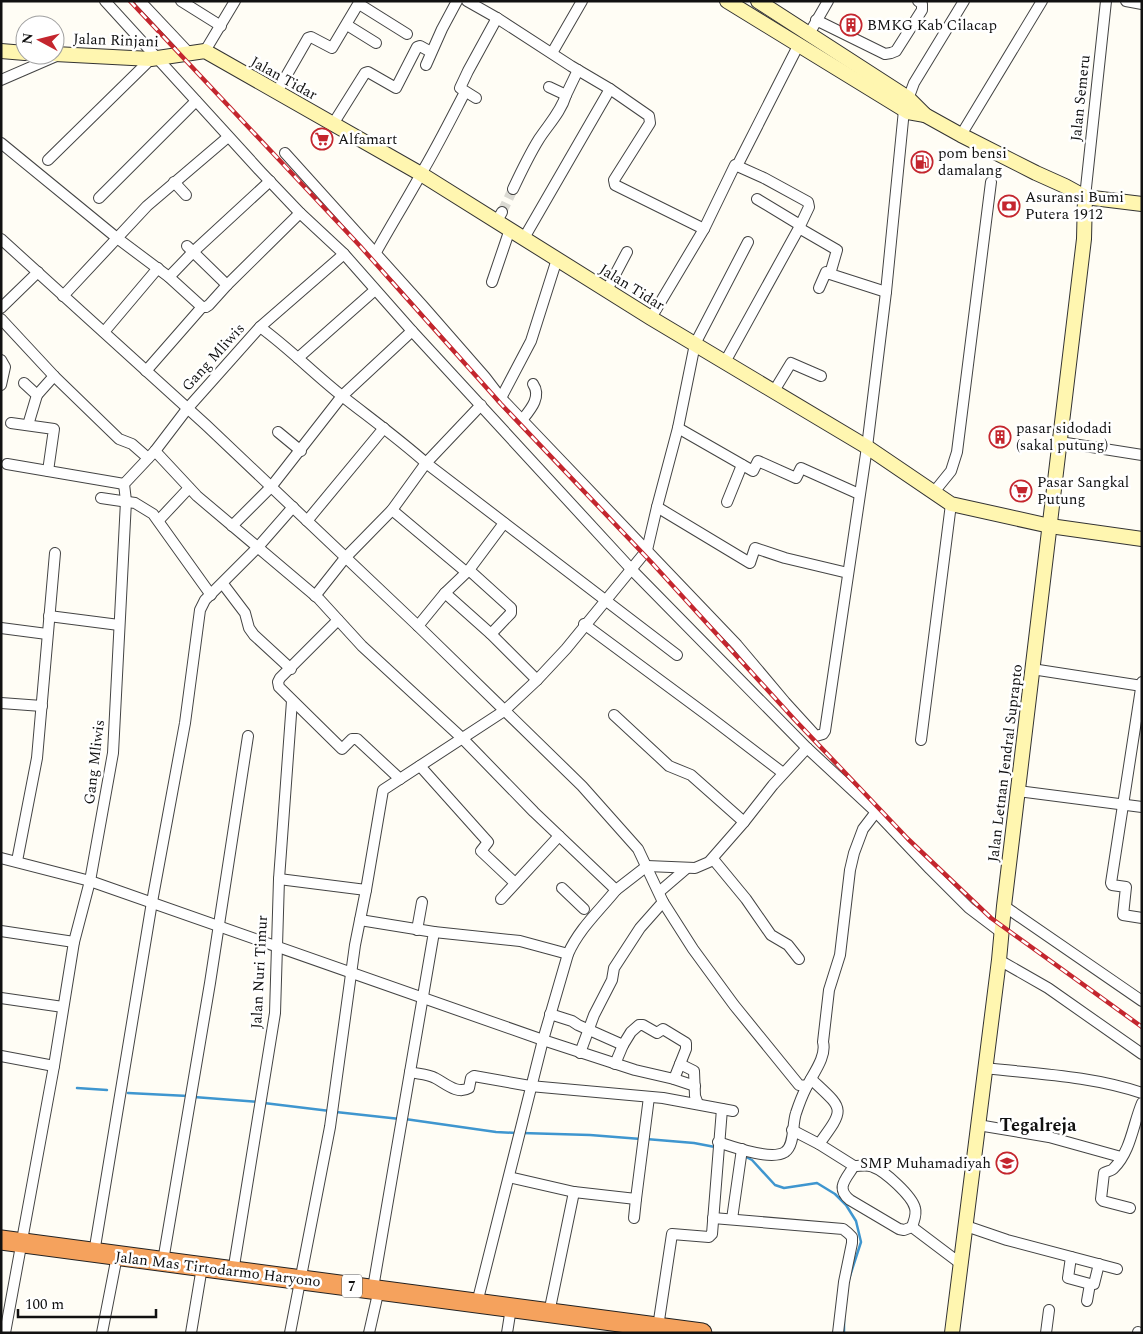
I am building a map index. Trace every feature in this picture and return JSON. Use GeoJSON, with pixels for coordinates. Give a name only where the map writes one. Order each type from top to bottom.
{"type":"FeatureCollection","features":[{"type":"Feature","properties":{"kind":"highway","name":"Jalan Mas Tirtodarmo Haryono"},"geometry":{"type":"LineString","coordinates":[[1,1240],[233,1272],[376,1289],[664,1330],[702,1333]]}},
{"type":"Feature","properties":{"kind":"main road"},"geometry":{"type":"LineString","coordinates":[[727,1],[774,29],[798,46],[925,114],[960,135],[1085,197],[1142,204]]}},
{"type":"Feature","properties":{"kind":"main road"},"geometry":{"type":"LineString","coordinates":[[758,1],[809,34],[906,104]]}},
{"type":"Feature","properties":{"kind":"main road"},"geometry":{"type":"LineString","coordinates":[[1,51],[15,52]]}},
{"type":"Feature","properties":{"kind":"main road","name":"Jalan Rinjani"},"geometry":{"type":"LineString","coordinates":[[65,54],[153,59],[206,51]]}},
{"type":"Feature","properties":{"kind":"main road","name":"Jalan Tidar"},"geometry":{"type":"LineString","coordinates":[[206,51],[421,174],[499,216],[510,229],[524,238],[651,318],[867,447],[951,504],[1050,526],[1142,539]]}},
{"type":"Feature","properties":{"kind":"main road","name":"Jalan Letnan Jendral Suprapto"},"geometry":{"type":"LineString","coordinates":[[952,1333],[999,960],[1084,240],[1085,197]]}},
{"type":"Feature","properties":{"kind":"street"},"geometry":{"type":"LineString","coordinates":[[105,1],[153,59],[196,101],[300,213],[344,254],[412,331],[632,570],[807,748],[876,812],[969,908],[1002,933]]}},
{"type":"Feature","properties":{"kind":"street"},"geometry":{"type":"LineString","coordinates":[[140,1],[190,54]]}},
{"type":"Feature","properties":{"kind":"street"},"geometry":{"type":"LineString","coordinates":[[181,1],[220,26]]}},
{"type":"Feature","properties":{"kind":"street"},"geometry":{"type":"LineString","coordinates":[[206,51],[235,1]]}},
{"type":"Feature","properties":{"kind":"street"},"geometry":{"type":"LineString","coordinates":[[426,65],[457,1]]}},
{"type":"Feature","properties":{"kind":"street"},"geometry":{"type":"LineString","coordinates":[[467,1],[610,89],[649,116],[648,127],[614,180],[615,185],[704,229]]}},
{"type":"Feature","properties":{"kind":"street"},"geometry":{"type":"LineString","coordinates":[[552,53],[582,1]]}},
{"type":"Feature","properties":{"kind":"street"},"geometry":{"type":"LineString","coordinates":[[809,34],[828,1]]}},
{"type":"Feature","properties":{"kind":"street"},"geometry":{"type":"LineString","coordinates":[[816,20],[888,54],[896,50],[922,10],[922,4],[918,1]]}},
{"type":"Feature","properties":{"kind":"street"},"geometry":{"type":"LineString","coordinates":[[285,153],[501,398],[737,645],[816,736],[823,734],[825,731],[867,447],[906,104],[914,83],[964,1]]}},
{"type":"Feature","properties":{"kind":"street"},"geometry":{"type":"LineString","coordinates":[[960,135],[1042,1]]}},
{"type":"Feature","properties":{"kind":"street","name":"Jalan Semeru"},"geometry":{"type":"LineString","coordinates":[[1085,197],[1106,1]]}},
{"type":"Feature","properties":{"kind":"street"},"geometry":{"type":"LineString","coordinates":[[1126,1],[1142,4]]}},
{"type":"Feature","properties":{"kind":"street"},"geometry":{"type":"LineString","coordinates":[[277,92],[308,38],[311,37],[332,48],[359,3],[407,34]]}},
{"type":"Feature","properties":{"kind":"street"},"geometry":{"type":"LineString","coordinates":[[476,98],[461,90],[460,87],[497,18]]}},
{"type":"Feature","properties":{"kind":"street"},"geometry":{"type":"LineString","coordinates":[[347,25],[376,43]]}},
{"type":"Feature","properties":{"kind":"street"},"geometry":{"type":"LineString","coordinates":[[333,124],[365,74],[368,72],[396,88],[417,47],[420,46],[431,52]]}},
{"type":"Feature","properties":{"kind":"street"},"geometry":{"type":"LineString","coordinates":[[651,318],[704,229],[734,166],[737,166],[798,46]]}},
{"type":"Feature","properties":{"kind":"street"},"geometry":{"type":"LineString","coordinates":[[48,160],[153,59]]}},
{"type":"Feature","properties":{"kind":"street"},"geometry":{"type":"LineString","coordinates":[[1,80],[34,65]]}},
{"type":"Feature","properties":{"kind":"street"},"geometry":{"type":"LineString","coordinates":[[514,189],[539,140],[558,112],[578,70]]}},
{"type":"Feature","properties":{"kind":"street"},"geometry":{"type":"LineString","coordinates":[[549,87],[566,95]]}},
{"type":"Feature","properties":{"kind":"street"},"geometry":{"type":"LineString","coordinates":[[524,238],[610,89]]}},
{"type":"Feature","properties":{"kind":"street"},"geometry":{"type":"LineString","coordinates":[[375,254],[465,92]]}},
{"type":"Feature","properties":{"kind":"street"},"geometry":{"type":"LineString","coordinates":[[100,198],[196,101]]}},
{"type":"Feature","properties":{"kind":"street"},"geometry":{"type":"LineString","coordinates":[[63,296],[132,221],[174,182],[228,137]]}},
{"type":"Feature","properties":{"kind":"street"},"geometry":{"type":"LineString","coordinates":[[1,143],[117,238],[158,268],[202,307]]}},
{"type":"Feature","properties":{"kind":"street"},"geometry":{"type":"LineString","coordinates":[[725,362],[800,227],[809,207],[808,202],[737,166]]}},
{"type":"Feature","properties":{"kind":"street"},"geometry":{"type":"LineString","coordinates":[[169,277],[190,249],[270,181]]}},
{"type":"Feature","properties":{"kind":"street"},"geometry":{"type":"LineString","coordinates":[[174,182],[186,195]]}},
{"type":"Feature","properties":{"kind":"street"},"geometry":{"type":"LineString","coordinates":[[934,492],[951,471],[957,452],[990,182]]}},
{"type":"Feature","properties":{"kind":"street"},"geometry":{"type":"LineString","coordinates":[[757,199],[837,250],[830,274]]}},
{"type":"Feature","properties":{"kind":"street"},"geometry":{"type":"LineString","coordinates":[[146,371],[202,307],[210,305],[227,285],[300,213]]}},
{"type":"Feature","properties":{"kind":"street"},"geometry":{"type":"LineString","coordinates":[[492,282],[510,229]]}},
{"type":"Feature","properties":{"kind":"street"},"geometry":{"type":"LineString","coordinates":[[1,239],[206,425],[418,626],[588,793],[632,841],[647,866],[661,897],[693,949],[734,1005],[800,1084],[809,1083],[835,1102],[839,1112],[837,1120],[819,1144]]}},
{"type":"Feature","properties":{"kind":"street"},"geometry":{"type":"LineString","coordinates":[[290,1333],[332,1112],[351,973],[383,790],[504,711],[566,649],[584,624],[648,550],[657,507],[678,428],[695,344],[748,242]]}},
{"type":"Feature","properties":{"kind":"street"},"geometry":{"type":"LineString","coordinates":[[190,249],[227,285]]}},
{"type":"Feature","properties":{"kind":"street"},"geometry":{"type":"LineString","coordinates":[[607,290],[627,252]]}},
{"type":"Feature","properties":{"kind":"street","name":"Gang Mliwis"},"geometry":{"type":"LineString","coordinates":[[5,1333],[54,1066],[74,942],[90,881],[113,753],[126,501],[124,484],[152,454],[187,409],[260,327],[344,254]]}},
{"type":"Feature","properties":{"kind":"street"},"geometry":{"type":"LineString","coordinates":[[501,398],[531,340],[557,259]]}},
{"type":"Feature","properties":{"kind":"street"},"geometry":{"type":"LineString","coordinates":[[104,332],[158,268]]}},
{"type":"Feature","properties":{"kind":"street"},"geometry":{"type":"LineString","coordinates":[[1,308],[38,272]]}},
{"type":"Feature","properties":{"kind":"street"},"geometry":{"type":"LineString","coordinates":[[819,288],[826,272],[886,292]]}},
{"type":"Feature","properties":{"kind":"street"},"geometry":{"type":"LineString","coordinates":[[298,358],[375,290]]}},
{"type":"Feature","properties":{"kind":"street"},"geometry":{"type":"LineString","coordinates":[[1,319],[54,376],[119,439],[152,454],[232,526],[315,596],[362,646],[463,739],[559,836],[616,890]]}},
{"type":"Feature","properties":{"kind":"street"},"geometry":{"type":"LineString","coordinates":[[260,327],[342,396],[677,655]]}},
{"type":"Feature","properties":{"kind":"street"},"geometry":{"type":"LineString","coordinates":[[232,526],[271,487],[342,396],[412,331]]}},
{"type":"Feature","properties":{"kind":"street"},"geometry":{"type":"LineString","coordinates":[[1,360],[5,367],[1,386]]}},
{"type":"Feature","properties":{"kind":"street"},"geometry":{"type":"LineString","coordinates":[[774,391],[791,363],[821,376]]}},
{"type":"Feature","properties":{"kind":"street"},"geometry":{"type":"LineString","coordinates":[[28,425],[36,395],[54,376]]}},
{"type":"Feature","properties":{"kind":"street"},"geometry":{"type":"LineString","coordinates":[[24,383],[36,395]]}},
{"type":"Feature","properties":{"kind":"street"},"geometry":{"type":"LineString","coordinates":[[522,420],[535,401],[536,389],[532,384]]}},
{"type":"Feature","properties":{"kind":"street"},"geometry":{"type":"LineString","coordinates":[[315,596],[345,558],[392,510],[426,462],[481,405]]}},
{"type":"Feature","properties":{"kind":"street"},"geometry":{"type":"LineString","coordinates":[[11,423],[54,429],[48,471]]}},
{"type":"Feature","properties":{"kind":"street"},"geometry":{"type":"LineString","coordinates":[[307,521],[384,428]]}},
{"type":"Feature","properties":{"kind":"street"},"geometry":{"type":"LineString","coordinates":[[678,428],[753,471],[758,461],[796,478],[801,468],[859,494]]}},
{"type":"Feature","properties":{"kind":"street"},"geometry":{"type":"LineString","coordinates":[[278,432],[300,451]]}},
{"type":"Feature","properties":{"kind":"street"},"geometry":{"type":"LineString","coordinates":[[1060,442],[1142,455]]}},
{"type":"Feature","properties":{"kind":"street"},"geometry":{"type":"LineString","coordinates":[[8,464],[124,484]]}},
{"type":"Feature","properties":{"kind":"street"},"geometry":{"type":"LineString","coordinates":[[727,502],[742,464]]}},
{"type":"Feature","properties":{"kind":"street"},"geometry":{"type":"LineString","coordinates":[[159,520],[189,488]]}},
{"type":"Feature","properties":{"kind":"street"},"geometry":{"type":"LineString","coordinates":[[102,498],[126,501],[144,507],[159,520],[210,595]]}},
{"type":"Feature","properties":{"kind":"street"},"geometry":{"type":"LineString","coordinates":[[921,740],[951,504]]}},
{"type":"Feature","properties":{"kind":"street"},"geometry":{"type":"LineString","coordinates":[[94,1252],[152,902],[185,723],[200,610],[205,600],[223,584],[293,507]]}},
{"type":"Feature","properties":{"kind":"street"},"geometry":{"type":"LineString","coordinates":[[657,507],[750,563],[755,548],[785,558],[848,573]]}},
{"type":"Feature","properties":{"kind":"street"},"geometry":{"type":"LineString","coordinates":[[392,510],[511,608],[511,614],[491,634]]}},
{"type":"Feature","properties":{"kind":"street"},"geometry":{"type":"LineString","coordinates":[[418,626],[445,593],[468,571],[504,523]]}},
{"type":"Feature","properties":{"kind":"street"},"geometry":{"type":"LineString","coordinates":[[17,861],[37,758],[55,553]]}},
{"type":"Feature","properties":{"kind":"street"},"geometry":{"type":"LineString","coordinates":[[223,584],[245,613],[251,631],[291,669]]}},
{"type":"Feature","properties":{"kind":"street"},"geometry":{"type":"LineString","coordinates":[[445,593],[491,634],[537,680]]}},
{"type":"Feature","properties":{"kind":"street"},"geometry":{"type":"LineString","coordinates":[[50,616],[119,624]]}},
{"type":"Feature","properties":{"kind":"street"},"geometry":{"type":"LineString","coordinates":[[338,620],[278,682],[281,690],[342,749],[352,739],[357,739],[400,779]]}},
{"type":"Feature","properties":{"kind":"street"},"geometry":{"type":"LineString","coordinates":[[584,624],[783,773]]}},
{"type":"Feature","properties":{"kind":"street"},"geometry":{"type":"LineString","coordinates":[[1,628],[47,634]]}},
{"type":"Feature","properties":{"kind":"street"},"geometry":{"type":"LineString","coordinates":[[1032,669],[1142,686]]}},
{"type":"Feature","properties":{"kind":"street"},"geometry":{"type":"LineString","coordinates":[[1142,682],[1111,884],[1126,887],[1123,915],[1142,918]]}},
{"type":"Feature","properties":{"kind":"street","name":"Jalan Nuri Timur"},"geometry":{"type":"LineString","coordinates":[[233,1272],[275,1013],[279,880],[292,701]]}},
{"type":"Feature","properties":{"kind":"street"},"geometry":{"type":"LineString","coordinates":[[1,703],[42,706]]}},
{"type":"Feature","properties":{"kind":"street"},"geometry":{"type":"LineString","coordinates":[[614,715],[669,766],[691,775],[744,822]]}},
{"type":"Feature","properties":{"kind":"street"},"geometry":{"type":"LineString","coordinates":[[164,1261],[210,983],[248,736]]}},
{"type":"Feature","properties":{"kind":"street"},"geometry":{"type":"LineString","coordinates":[[477,1303],[530,1086],[550,1014],[568,954],[589,913],[647,866],[688,868],[702,866],[713,859],[783,773],[807,748]]}},
{"type":"Feature","properties":{"kind":"street"},"geometry":{"type":"LineString","coordinates":[[420,766],[488,842],[481,851],[515,883]]}},
{"type":"Feature","properties":{"kind":"street"},"geometry":{"type":"LineString","coordinates":[[1018,791],[1142,807]]}},
{"type":"Feature","properties":{"kind":"street"},"geometry":{"type":"LineString","coordinates":[[718,1146],[741,1154],[768,1155],[784,1153],[792,1141],[794,1119],[824,1048],[823,1042],[829,990],[840,955],[849,877],[854,852],[863,829],[876,812]]}},
{"type":"Feature","properties":{"kind":"street"},"geometry":{"type":"LineString","coordinates":[[501,899],[559,836]]}},
{"type":"Feature","properties":{"kind":"street"},"geometry":{"type":"LineString","coordinates":[[1,858],[90,881],[580,1053],[695,1086]]}},
{"type":"Feature","properties":{"kind":"street"},"geometry":{"type":"LineString","coordinates":[[713,859],[746,899],[771,935],[788,945],[799,959]]}},
{"type":"Feature","properties":{"kind":"street"},"geometry":{"type":"LineString","coordinates":[[580,1053],[598,1004],[612,980],[614,968],[661,897],[688,868]]}},
{"type":"Feature","properties":{"kind":"street"},"geometry":{"type":"LineString","coordinates":[[279,880],[366,890]]}},
{"type":"Feature","properties":{"kind":"street"},"geometry":{"type":"LineString","coordinates":[[562,888],[589,913]]}},
{"type":"Feature","properties":{"kind":"street"},"geometry":{"type":"LineString","coordinates":[[418,930],[422,902]]}},
{"type":"Feature","properties":{"kind":"street"},"geometry":{"type":"LineString","coordinates":[[1004,906],[1142,1001]]}},
{"type":"Feature","properties":{"kind":"street"},"geometry":{"type":"LineString","coordinates":[[360,920],[418,930],[520,941],[568,954]]}},
{"type":"Feature","properties":{"kind":"street"},"geometry":{"type":"LineString","coordinates":[[1,931],[74,942]]}},
{"type":"Feature","properties":{"kind":"street"},"geometry":{"type":"LineString","coordinates":[[369,1333],[401,1126],[434,932]]}},
{"type":"Feature","properties":{"kind":"street"},"geometry":{"type":"LineString","coordinates":[[999,960],[1048,988],[1142,1054]]}},
{"type":"Feature","properties":{"kind":"street"},"geometry":{"type":"LineString","coordinates":[[1,998],[63,1006]]}},
{"type":"Feature","properties":{"kind":"street"},"geometry":{"type":"LineString","coordinates":[[550,1014],[572,1021],[588,1030],[623,1044]]}},
{"type":"Feature","properties":{"kind":"street"},"geometry":{"type":"LineString","coordinates":[[615,1064],[623,1044],[631,1032],[639,1025],[658,1033],[663,1029],[686,1044],[686,1049],[674,1079]]}},
{"type":"Feature","properties":{"kind":"street"},"geometry":{"type":"LineString","coordinates":[[1,1056],[54,1066]]}},
{"type":"Feature","properties":{"kind":"street"},"geometry":{"type":"LineString","coordinates":[[680,1064],[694,1071],[695,1096],[698,1104]]}},
{"type":"Feature","properties":{"kind":"street"},"geometry":{"type":"LineString","coordinates":[[985,1068],[1104,1082],[1142,1093]]}},
{"type":"Feature","properties":{"kind":"street"},"geometry":{"type":"LineString","coordinates":[[410,1072],[434,1077],[450,1088],[465,1090],[469,1088],[471,1078],[474,1076],[530,1086],[649,1097],[733,1111]]}},
{"type":"Feature","properties":{"kind":"street"},"geometry":{"type":"LineString","coordinates":[[634,1218],[642,1140],[649,1097]]}},
{"type":"Feature","properties":{"kind":"street"},"geometry":{"type":"LineString","coordinates":[[1130,1208],[1101,1199],[1104,1173],[1114,1169],[1121,1158],[1142,1103]]}},
{"type":"Feature","properties":{"kind":"street"},"geometry":{"type":"LineString","coordinates":[[664,1330],[672,1234],[709,1237],[712,1234],[722,1109]]}},
{"type":"Feature","properties":{"kind":"street"},"geometry":{"type":"LineString","coordinates":[[978,1125],[1049,1137],[1121,1158]]}},
{"type":"Feature","properties":{"kind":"street"},"geometry":{"type":"LineString","coordinates":[[792,1130],[858,1166],[872,1166],[887,1175],[910,1199],[915,1207],[916,1215],[912,1227]]}},
{"type":"Feature","properties":{"kind":"street"},"geometry":{"type":"LineString","coordinates":[[732,1219],[741,1154]]}},
{"type":"Feature","properties":{"kind":"street"},"geometry":{"type":"LineString","coordinates":[[858,1166],[843,1184],[844,1196],[899,1229],[904,1230],[912,1227]]}},
{"type":"Feature","properties":{"kind":"street"},"geometry":{"type":"LineString","coordinates":[[509,1177],[574,1192],[636,1199]]}},
{"type":"Feature","properties":{"kind":"street"},"geometry":{"type":"LineString","coordinates":[[549,1313],[574,1192]]}},
{"type":"Feature","properties":{"kind":"street"},"geometry":{"type":"LineString","coordinates":[[713,1218],[827,1227],[843,1229],[848,1232],[852,1237],[852,1243],[844,1282],[838,1333]]}},
{"type":"Feature","properties":{"kind":"street"},"geometry":{"type":"LineString","coordinates":[[966,1226],[1117,1269]]}},
{"type":"Feature","properties":{"kind":"street"},"geometry":{"type":"LineString","coordinates":[[912,1227],[961,1264]]}},
{"type":"Feature","properties":{"kind":"street"},"geometry":{"type":"LineString","coordinates":[[102,1333],[117,1256]]}},
{"type":"Feature","properties":{"kind":"street"},"geometry":{"type":"LineString","coordinates":[[1071,1257],[1068,1278],[1090,1284],[1094,1284],[1099,1264]]}},
{"type":"Feature","properties":{"kind":"street"},"geometry":{"type":"LineString","coordinates":[[191,1333],[202,1267]]}},
{"type":"Feature","properties":{"kind":"street"},"geometry":{"type":"LineString","coordinates":[[1087,1301],[1090,1284]]}},
{"type":"Feature","properties":{"kind":"street"},"geometry":{"type":"LineString","coordinates":[[507,1333],[511,1308]]}},
{"type":"Feature","properties":{"kind":"street"},"geometry":{"type":"LineString","coordinates":[[1046,1333],[1049,1310]]}},
{"type":"Feature","properties":{"kind":"waterway"},"geometry":{"type":"LineString","coordinates":[[77,1088],[107,1090]]}},
{"type":"Feature","properties":{"kind":"waterway"},"geometry":{"type":"LineString","coordinates":[[128,1093],[188,1096]]}},
{"type":"Feature","properties":{"kind":"waterway"},"geometry":{"type":"LineString","coordinates":[[194,1097],[258,1102]]}},
{"type":"Feature","properties":{"kind":"waterway"},"geometry":{"type":"LineString","coordinates":[[264,1103],[330,1111]]}},
{"type":"Feature","properties":{"kind":"waterway"},"geometry":{"type":"LineString","coordinates":[[336,1112],[400,1119]]}},
{"type":"Feature","properties":{"kind":"waterway"},"geometry":{"type":"LineString","coordinates":[[405,1119],[496,1132],[516,1133]]}},
{"type":"Feature","properties":{"kind":"waterway"},"geometry":{"type":"LineString","coordinates":[[522,1133],[641,1139]]}},
{"type":"Feature","properties":{"kind":"waterway"},"geometry":{"type":"LineString","coordinates":[[646,1139],[694,1143],[715,1147]]}},
{"type":"Feature","properties":{"kind":"waterway"},"geometry":{"type":"LineString","coordinates":[[744,1156],[752,1160],[775,1185],[784,1188],[817,1183],[835,1194],[846,1205],[856,1221],[861,1242],[849,1279]]}},
{"type":"Feature","properties":{"kind":"waterway"},"geometry":{"type":"LineString","coordinates":[[844,1319],[844,1333]]}},
{"type":"Feature","properties":{"kind":"tunnel"},"geometry":{"type":"LineString","coordinates":[[502,212],[513,189]]}},
{"type":"Feature","properties":{"kind":"railway"},"geometry":{"type":"LineString","coordinates":[[130,1],[360,246],[501,404],[652,563],[794,719],[908,839],[991,918],[1142,1027]]}},
{"type":"Feature","properties":{"kind":"place","name":"BMKG Kab Cilacap"},"geometry":{"type":"Point","coordinates":[851,25]}},
{"type":"Feature","properties":{"kind":"place","name":"Alfamart"},"geometry":{"type":"Point","coordinates":[322,139]}},
{"type":"Feature","properties":{"kind":"place","name":"pom bensi damalang"},"geometry":{"type":"Point","coordinates":[922,162]}},
{"type":"Feature","properties":{"kind":"place","name":"Asuransi Bumi Putera 1912"},"geometry":{"type":"Point","coordinates":[1009,206]}},
{"type":"Feature","properties":{"kind":"place","name":"pasar sidodadi (sakal putung)"},"geometry":{"type":"Point","coordinates":[1000,437]}},
{"type":"Feature","properties":{"kind":"place","name":"Pasar Sangkal Putung"},"geometry":{"type":"Point","coordinates":[1021,491]}},
{"type":"Feature","properties":{"kind":"place","name":"SMP Muhamadiyah"},"geometry":{"type":"Point","coordinates":[1007,1163]}},
{"type":"Feature","properties":{"kind":"district","name":"Tegalreja"},"geometry":{"type":"Point","coordinates":[1038,1125]}}]}
